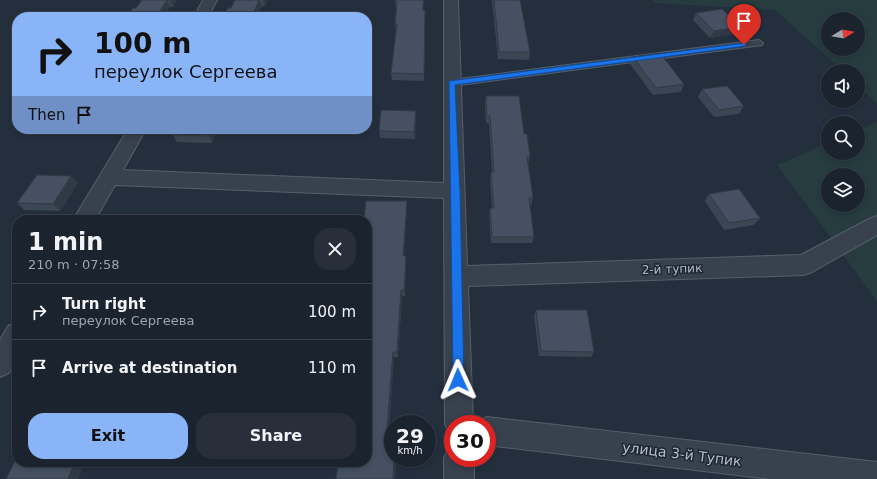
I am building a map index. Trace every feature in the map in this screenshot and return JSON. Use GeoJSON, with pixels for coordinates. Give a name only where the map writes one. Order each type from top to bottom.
{"type":"FeatureCollection","features":[{"type":"Feature","properties":{"kind":"street"},"geometry":{"type":"LineString","coordinates":[[204,12],[210,0]]}},
{"type":"Feature","properties":{"kind":"street"},"geometry":{"type":"LineString","coordinates":[[451,0],[456,191],[459,415]]}},
{"type":"Feature","properties":{"kind":"street"},"geometry":{"type":"LineString","coordinates":[[87,215],[134,134]]}},
{"type":"Feature","properties":{"kind":"street"},"geometry":{"type":"LineString","coordinates":[[109,177],[456,191]]}},
{"type":"Feature","properties":{"kind":"street","name":"2-й тупик"},"geometry":{"type":"LineString","coordinates":[[456,276],[804,265],[877,225]]}},
{"type":"Feature","properties":{"kind":"street","name":"улица 3-й Тупик"},"geometry":{"type":"LineString","coordinates":[[496,432],[877,477]]}},
{"type":"Feature","properties":{"kind":"street"},"geometry":{"type":"LineString","coordinates":[[459,467],[460,479]]}},
{"type":"Feature","properties":{"kind":"lane"},"geometry":{"type":"LineString","coordinates":[[452,83],[759,43]]}},
{"type":"Feature","properties":{"kind":"green space"},"geometry":{"type":"Polygon","coordinates":[[[653,0],[877,0],[877,104],[865,92],[865,64],[835,64],[826,56],[865,56],[865,12],[821,12],[821,51],[775,10],[656,3],[653,0]]]}},
{"type":"Feature","properties":{"kind":"green space"},"geometry":{"type":"Polygon","coordinates":[[[877,122],[877,301],[777,165],[821,146],[821,160],[865,160],[865,127],[877,122]]]}},
{"type":"Feature","properties":{"kind":"building"},"geometry":{"type":"Polygon","coordinates":[[[142,0],[167,0],[159,12],[130,12],[133,8],[136,8],[142,0]]]}},
{"type":"Feature","properties":{"kind":"building"},"geometry":{"type":"Polygon","coordinates":[[[235,0],[259,0],[254,12],[226,12],[228,8],[231,8],[235,0]]]}},
{"type":"Feature","properties":{"kind":"building"},"geometry":{"type":"Polygon","coordinates":[[[396,0],[423,0],[423,10],[425,10],[424,74],[391,73],[397,24],[395,24],[396,0]]]}},
{"type":"Feature","properties":{"kind":"building"},"geometry":{"type":"Polygon","coordinates":[[[494,0],[520,0],[530,52],[499,52],[494,0]]]}},
{"type":"Feature","properties":{"kind":"building"},"geometry":{"type":"Polygon","coordinates":[[[722,9],[740,27],[714,31],[696,13],[722,9]]]}},
{"type":"Feature","properties":{"kind":"building"},"geometry":{"type":"Polygon","coordinates":[[[660,53],[684,84],[656,88],[633,57],[660,53]]]}},
{"type":"Feature","properties":{"kind":"building"},"geometry":{"type":"Polygon","coordinates":[[[727,86],[744,106],[719,110],[702,89],[727,86]]]}},
{"type":"Feature","properties":{"kind":"building"},"geometry":{"type":"Polygon","coordinates":[[[486,96],[519,96],[524,134],[527,134],[530,157],[527,157],[533,198],[529,198],[534,237],[492,237],[490,208],[494,208],[491,172],[494,172],[490,116],[487,116],[486,96]]]}},
{"type":"Feature","properties":{"kind":"building"},"geometry":{"type":"Polygon","coordinates":[[[381,110],[416,111],[414,132],[379,131],[381,110]]]}},
{"type":"Feature","properties":{"kind":"building"},"geometry":{"type":"Polygon","coordinates":[[[174,134],[210,134],[209,136],[174,134]]]}},
{"type":"Feature","properties":{"kind":"building"},"geometry":{"type":"Polygon","coordinates":[[[37,175],[71,176],[53,204],[17,203],[37,175]]]}},
{"type":"Feature","properties":{"kind":"building"},"geometry":{"type":"Polygon","coordinates":[[[739,189],[760,218],[729,223],[709,194],[739,189]]]}},
{"type":"Feature","properties":{"kind":"building"},"geometry":{"type":"Polygon","coordinates":[[[366,201],[407,201],[403,256],[406,256],[404,290],[401,290],[397,352],[393,352],[388,415],[384,415],[384,467],[394,467],[393,479],[336,479],[337,467],[372,467],[372,215],[365,215],[366,201]]]}},
{"type":"Feature","properties":{"kind":"building"},"geometry":{"type":"Polygon","coordinates":[[[536,310],[587,310],[594,352],[541,351],[536,310]]]}},
{"type":"Feature","properties":{"kind":"building"},"geometry":{"type":"Polygon","coordinates":[[[12,467],[73,467],[68,479],[6,479],[12,467]]]}},
{"type":"Feature","properties":{"kind":"route"},"geometry":{"type":"LineString","coordinates":[[458,380],[456,191],[452,83],[744,45]]}}]}
